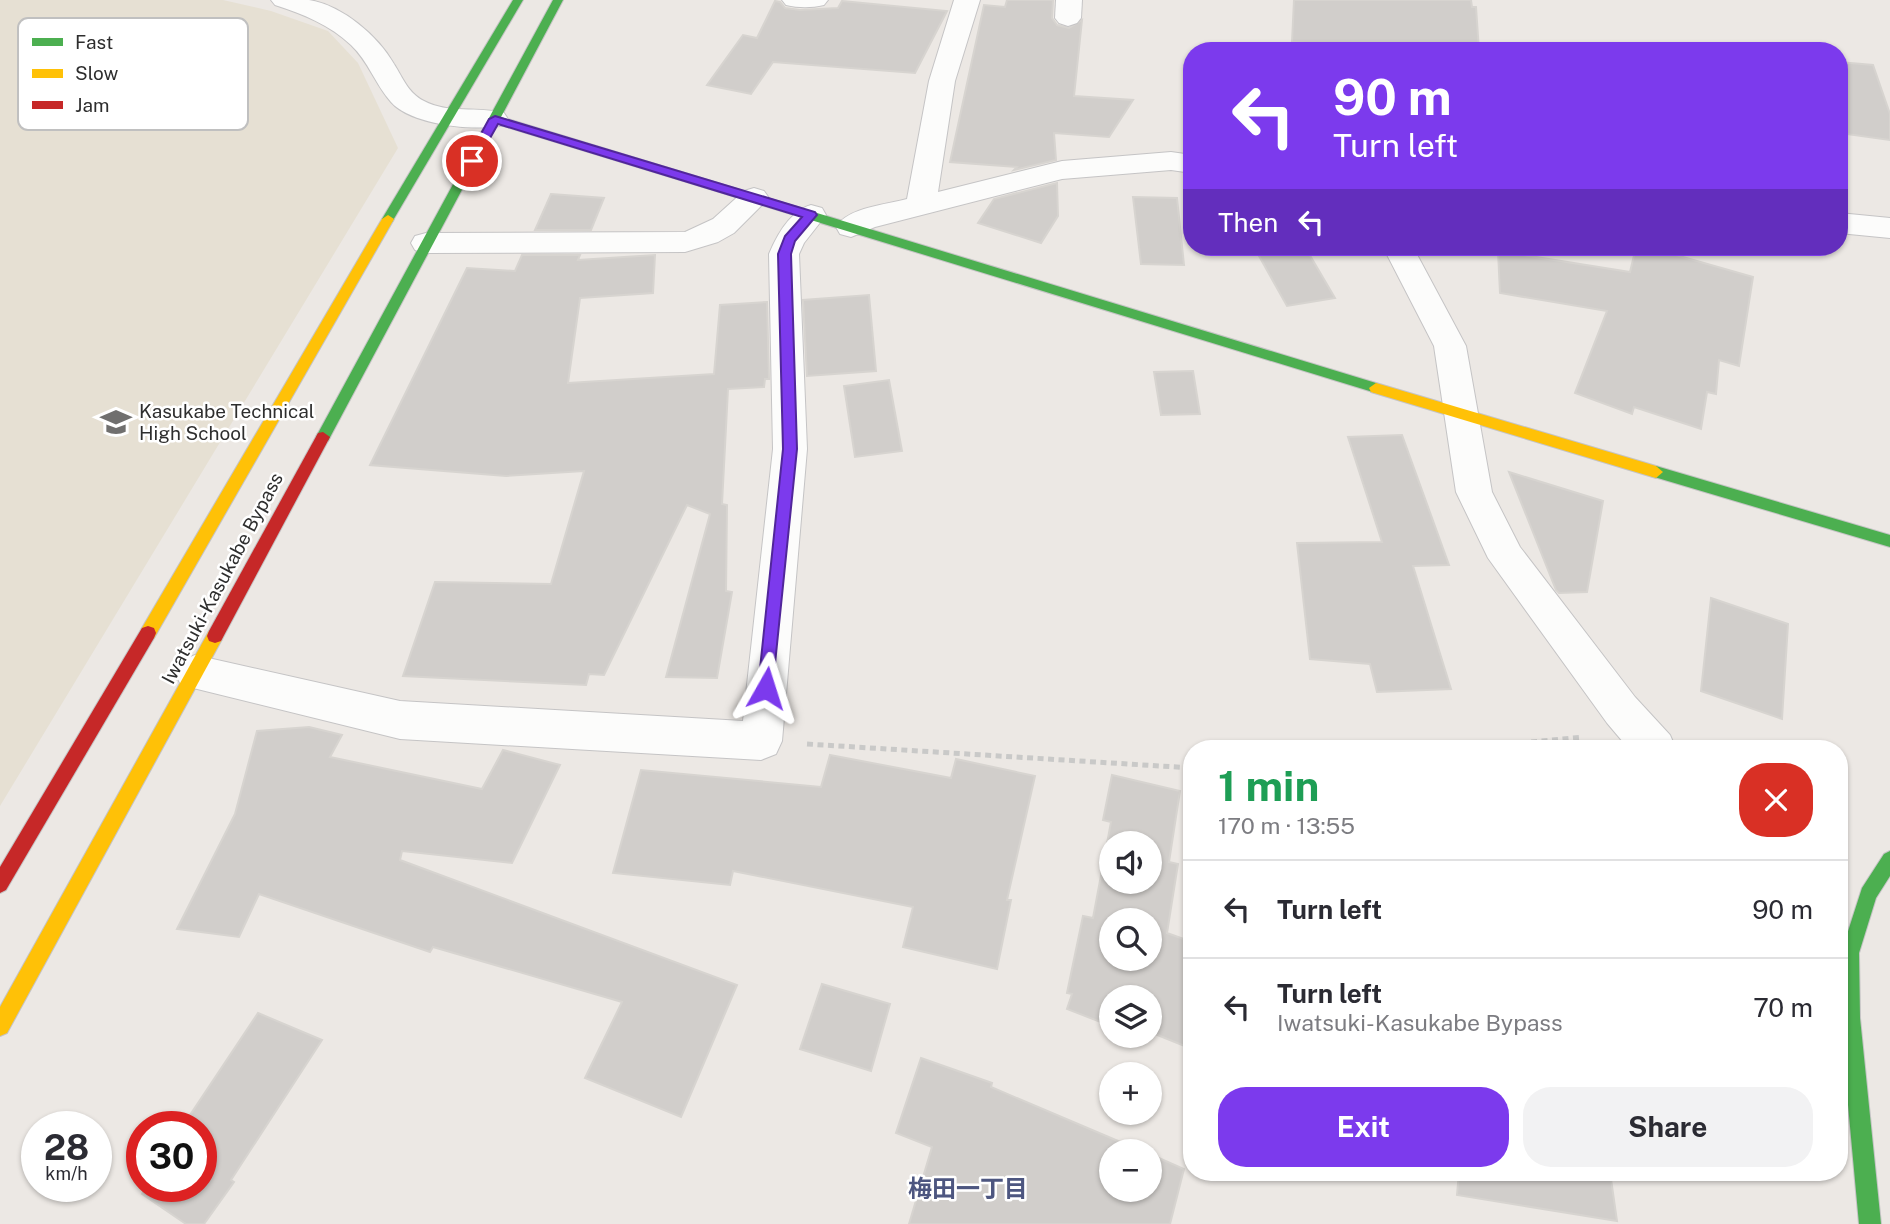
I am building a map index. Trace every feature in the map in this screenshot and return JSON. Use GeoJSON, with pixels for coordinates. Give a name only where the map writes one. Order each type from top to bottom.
{"type":"FeatureCollection","features":[{"type":"Feature","properties":{"kind":"main road","name":"Iwatsuki-Kasukabe Bypass"},"geometry":{"type":"LineString","coordinates":[[0,884],[256,450],[447,116],[518,0]]}},
{"type":"Feature","properties":{"kind":"main road","name":"Iwatsuki-Kasukabe Bypass"},"geometry":{"type":"LineString","coordinates":[[0,1026],[195,673],[558,0]]}},
{"type":"Feature","properties":{"kind":"main road"},"geometry":{"type":"LineString","coordinates":[[495,119],[1459,413],[1890,541]]}},
{"type":"Feature","properties":{"kind":"main road"},"geometry":{"type":"LineString","coordinates":[[1848,941],[1868,894],[1890,860]]}},
{"type":"Feature","properties":{"kind":"main road"},"geometry":{"type":"LineString","coordinates":[[1848,990],[1870,1224]]}},
{"type":"Feature","properties":{"kind":"street"},"geometry":{"type":"LineString","coordinates":[[284,0],[315,9],[340,22],[361,39],[405,101],[422,110],[447,116],[495,119]]}},
{"type":"Feature","properties":{"kind":"street"},"geometry":{"type":"LineString","coordinates":[[795,0],[815,0]]}},
{"type":"Feature","properties":{"kind":"street"},"geometry":{"type":"LineString","coordinates":[[921,206],[942,81],[967,0]]}},
{"type":"Feature","properties":{"kind":"street"},"geometry":{"type":"LineString","coordinates":[[851,227],[866,220],[1062,170],[1171,161],[1183,163]]}},
{"type":"Feature","properties":{"kind":"street"},"geometry":{"type":"LineString","coordinates":[[426,243],[685,242],[710,236],[731,223],[754,198]]}},
{"type":"Feature","properties":{"kind":"street"},"geometry":{"type":"LineString","coordinates":[[195,673],[400,720],[761,741],[790,449],[784,254],[790,239],[811,215]]}},
{"type":"Feature","properties":{"kind":"street"},"geometry":{"type":"LineString","coordinates":[[1848,224],[1890,228]]}},
{"type":"Feature","properties":{"kind":"street"},"geometry":{"type":"LineString","coordinates":[[1403,256],[1450,346],[1474,492],[1507,558],[1647,740]]}},
{"type":"Feature","properties":{"kind":"path"},"geometry":{"type":"LineString","coordinates":[[761,741],[1183,767]]}},
{"type":"Feature","properties":{"kind":"shaded area","name":"Kasukabe Technical High School"},"geometry":{"type":"Polygon","coordinates":[[[0,0],[223,0],[271,11],[328,31],[358,63],[398,148],[0,806],[0,0]]]}},
{"type":"Feature","properties":{"kind":"building"},"geometry":{"type":"Polygon","coordinates":[[[1007,0],[1053,0],[1052,18],[1057,25],[1069,28],[1082,20],[1074,96],[1133,100],[1109,137],[1054,133],[1056,160],[1014,170],[1017,167],[950,162],[984,5],[1005,7],[1007,0]]]}},
{"type":"Feature","properties":{"kind":"building"},"geometry":{"type":"Polygon","coordinates":[[[1294,0],[1471,0],[1472,7],[1476,7],[1478,42],[1292,42],[1294,0]]]}},
{"type":"Feature","properties":{"kind":"building"},"geometry":{"type":"Polygon","coordinates":[[[775,1],[785,8],[800,10],[838,8],[842,1],[947,11],[915,73],[773,62],[751,94],[707,85],[743,35],[757,38],[775,1]]]}},
{"type":"Feature","properties":{"kind":"building"},"geometry":{"type":"Polygon","coordinates":[[[1848,63],[1873,65],[1890,114],[1890,140],[1848,134],[1848,63]]]}},
{"type":"Feature","properties":{"kind":"building"},"geometry":{"type":"Polygon","coordinates":[[[1057,183],[1058,216],[1041,243],[978,223],[994,199],[1057,183]]]}},
{"type":"Feature","properties":{"kind":"building"},"geometry":{"type":"Polygon","coordinates":[[[551,194],[604,198],[591,230],[535,230],[551,194]]]}},
{"type":"Feature","properties":{"kind":"building"},"geometry":{"type":"Polygon","coordinates":[[[1133,197],[1177,198],[1184,265],[1141,264],[1133,197]]]}},
{"type":"Feature","properties":{"kind":"building"},"geometry":{"type":"Polygon","coordinates":[[[522,255],[580,255],[578,260],[655,255],[653,293],[580,298],[568,383],[714,374],[720,305],[767,302],[769,379],[765,379],[764,387],[728,389],[722,504],[727,505],[726,591],[732,592],[717,678],[666,677],[710,514],[687,505],[604,675],[589,674],[586,685],[403,676],[435,582],[551,584],[584,471],[506,476],[370,465],[467,268],[515,271],[522,255]]]}},
{"type":"Feature","properties":{"kind":"building"},"geometry":{"type":"Polygon","coordinates":[[[1259,256],[1310,256],[1335,298],[1287,306],[1259,256]]]}},
{"type":"Feature","properties":{"kind":"building"},"geometry":{"type":"Polygon","coordinates":[[[1498,256],[1529,256],[1630,272],[1634,256],[1680,256],[1753,277],[1739,366],[1719,360],[1716,394],[1707,392],[1701,429],[1634,407],[1632,414],[1575,393],[1607,311],[1500,293],[1498,256]]]}},
{"type":"Feature","properties":{"kind":"building"},"geometry":{"type":"Polygon","coordinates":[[[869,295],[876,371],[807,376],[803,300],[869,295]]]}},
{"type":"Feature","properties":{"kind":"building"},"geometry":{"type":"Polygon","coordinates":[[[1193,371],[1200,414],[1161,415],[1154,372],[1193,371]]]}},
{"type":"Feature","properties":{"kind":"building"},"geometry":{"type":"Polygon","coordinates":[[[889,380],[902,451],[855,457],[844,386],[889,380]]]}},
{"type":"Feature","properties":{"kind":"building"},"geometry":{"type":"Polygon","coordinates":[[[1402,435],[1449,565],[1413,566],[1451,689],[1377,692],[1370,664],[1310,659],[1297,543],[1382,542],[1348,437],[1402,435]]]}},
{"type":"Feature","properties":{"kind":"building"},"geometry":{"type":"Polygon","coordinates":[[[1509,472],[1603,501],[1587,592],[1559,593],[1556,590],[1509,472]]]}},
{"type":"Feature","properties":{"kind":"building"},"geometry":{"type":"Polygon","coordinates":[[[1711,598],[1788,624],[1782,719],[1701,691],[1711,598]]]}},
{"type":"Feature","properties":{"kind":"building"},"geometry":{"type":"Polygon","coordinates":[[[309,727],[342,735],[330,757],[482,789],[503,750],[560,765],[512,863],[402,851],[400,860],[737,985],[681,1117],[585,1078],[622,1002],[433,947],[430,952],[259,894],[239,937],[177,929],[235,814],[257,731],[309,727]]]}},
{"type":"Feature","properties":{"kind":"building"},"geometry":{"type":"Polygon","coordinates":[[[830,755],[951,778],[956,759],[1035,776],[1007,900],[1011,900],[997,969],[903,947],[913,907],[733,871],[730,885],[613,873],[641,770],[821,787],[830,755]]]}},
{"type":"Feature","properties":{"kind":"building"},"geometry":{"type":"Polygon","coordinates":[[[1112,775],[1180,791],[1169,862],[1178,864],[1167,933],[1183,939],[1183,1045],[1162,1037],[1162,985],[1099,985],[1099,1021],[1067,1009],[1072,994],[1067,993],[1083,916],[1093,918],[1099,886],[1099,894],[1162,894],[1162,831],[1109,831],[1111,822],[1103,820],[1112,775]]]}},
{"type":"Feature","properties":{"kind":"building"},"geometry":{"type":"Polygon","coordinates":[[[822,984],[890,1004],[871,1071],[800,1049],[822,984]]]}},
{"type":"Feature","properties":{"kind":"building"},"geometry":{"type":"Polygon","coordinates":[[[258,1013],[322,1040],[231,1180],[234,1182],[204,1224],[186,1224],[154,1202],[217,1202],[217,1111],[193,1111],[258,1013]]]}},
{"type":"Feature","properties":{"kind":"building"},"geometry":{"type":"Polygon","coordinates":[[[921,1058],[992,1083],[991,1087],[1113,1139],[1099,1139],[1099,1202],[1162,1202],[1162,1159],[1183,1169],[1183,1173],[1170,1224],[909,1224],[932,1147],[896,1133],[921,1058]]]}},
{"type":"Feature","properties":{"kind":"building"},"geometry":{"type":"Polygon","coordinates":[[[1458,1181],[1611,1181],[1617,1221],[1457,1195],[1458,1181]]]}},
{"type":"Feature","properties":{"kind":"traffic: fast"},"geometry":{"type":"LineString","coordinates":[[388,219],[518,0]]}},
{"type":"Feature","properties":{"kind":"traffic: fast"},"geometry":{"type":"LineString","coordinates":[[323,437],[558,0]]}},
{"type":"Feature","properties":{"kind":"traffic: fast"},"geometry":{"type":"LineString","coordinates":[[494,119],[1376,388]]}},
{"type":"Feature","properties":{"kind":"traffic: fast"},"geometry":{"type":"LineString","coordinates":[[1656,472],[1890,541]]}},
{"type":"Feature","properties":{"kind":"traffic: fast"},"geometry":{"type":"LineString","coordinates":[[1870,1224],[1850,1018],[1850,953],[1868,894],[1890,860]]}},
{"type":"Feature","properties":{"kind":"traffic: slow"},"geometry":{"type":"LineString","coordinates":[[148,633],[388,219]]}},
{"type":"Feature","properties":{"kind":"traffic: slow"},"geometry":{"type":"LineString","coordinates":[[1376,388],[1656,472]]}},
{"type":"Feature","properties":{"kind":"traffic: slow"},"geometry":{"type":"LineString","coordinates":[[0,1026],[215,636]]}},
{"type":"Feature","properties":{"kind":"traffic: jam"},"geometry":{"type":"LineString","coordinates":[[215,636],[323,437]]}},
{"type":"Feature","properties":{"kind":"traffic: jam"},"geometry":{"type":"LineString","coordinates":[[0,884],[148,633]]}},
{"type":"Feature","properties":{"kind":"place","name":"Kasukabe Technical High School"},"geometry":{"type":"Point","coordinates":[116,422]}},
{"type":"Feature","properties":{"kind":"district","name":"梅田一丁目"},"geometry":{"type":"Point","coordinates":[968,1189]}},
{"type":"Feature","properties":{"kind":"route"},"geometry":{"type":"LineString","coordinates":[[472,161],[495,119],[811,215],[790,239],[784,254],[790,449],[766,688]]}}]}
